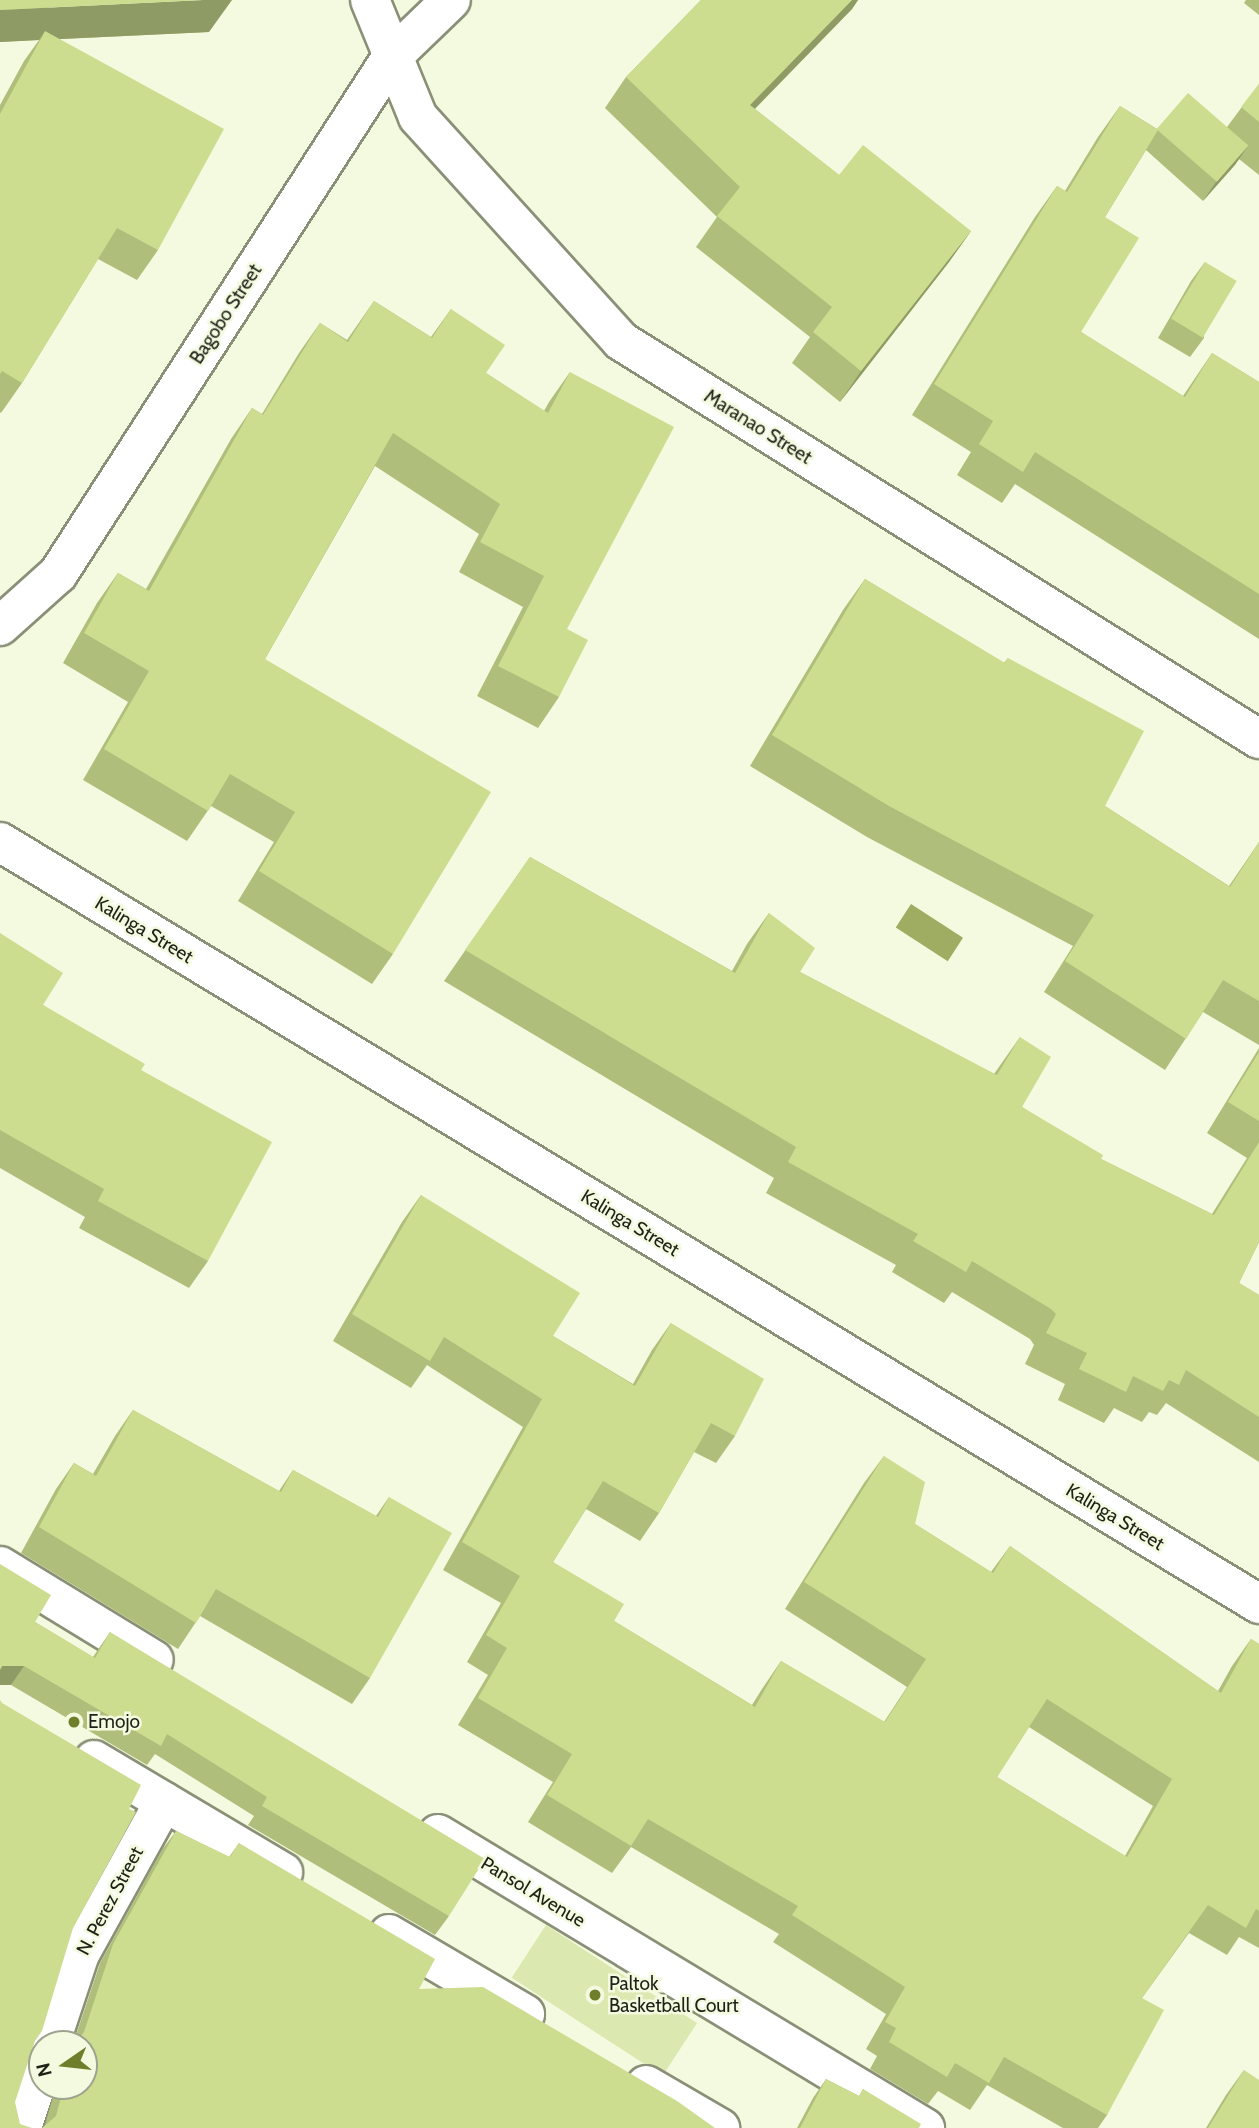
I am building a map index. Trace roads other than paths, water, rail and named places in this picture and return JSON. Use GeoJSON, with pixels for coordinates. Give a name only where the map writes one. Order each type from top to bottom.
{"type":"FeatureCollection","features":[{"type":"Feature","properties":{"kind":"street","name":"Maranao Street"},"geometry":{"type":"LineString","coordinates":[[370,0],[391,58],[418,117],[621,341],[1259,738]]}},
{"type":"Feature","properties":{"kind":"street","name":"Bagobo Street"},"geometry":{"type":"LineString","coordinates":[[0,626],[58,574],[391,58],[451,0]]}},
{"type":"Feature","properties":{"kind":"street","name":"Kalinga Street"},"geometry":{"type":"LineString","coordinates":[[0,842],[1259,1604]]}},
{"type":"Feature","properties":{"kind":"street"},"geometry":{"type":"LineString","coordinates":[[0,1566],[190,1682]]}},
{"type":"Feature","properties":{"kind":"street"},"geometry":{"type":"LineString","coordinates":[[59,1739],[315,1891]]}},
{"type":"Feature","properties":{"kind":"street","name":"N. Perez Street"},"geometry":{"type":"LineString","coordinates":[[55,2030],[80,1954],[164,1802]]}},
{"type":"Feature","properties":{"kind":"street","name":"Pansol Avenue"},"geometry":{"type":"LineString","coordinates":[[403,1812],[925,2128]]}},
{"type":"Feature","properties":{"kind":"street"},"geometry":{"type":"LineString","coordinates":[[362,1918],[559,2034]]}},
{"type":"Feature","properties":{"kind":"street"},"geometry":{"type":"LineString","coordinates":[[617,2068],[720,2128]]}},
{"type":"Feature","properties":{"kind":"street"},"geometry":{"type":"LineString","coordinates":[[22,2128],[31,2100]]}},
{"type":"Feature","properties":{"kind":"place","name":"Emojo"},"geometry":{"type":"Point","coordinates":[74,1722]}},
{"type":"Feature","properties":{"kind":"place","name":"Paltok Basketball Court"},"geometry":{"type":"Point","coordinates":[595,1995]}}]}
